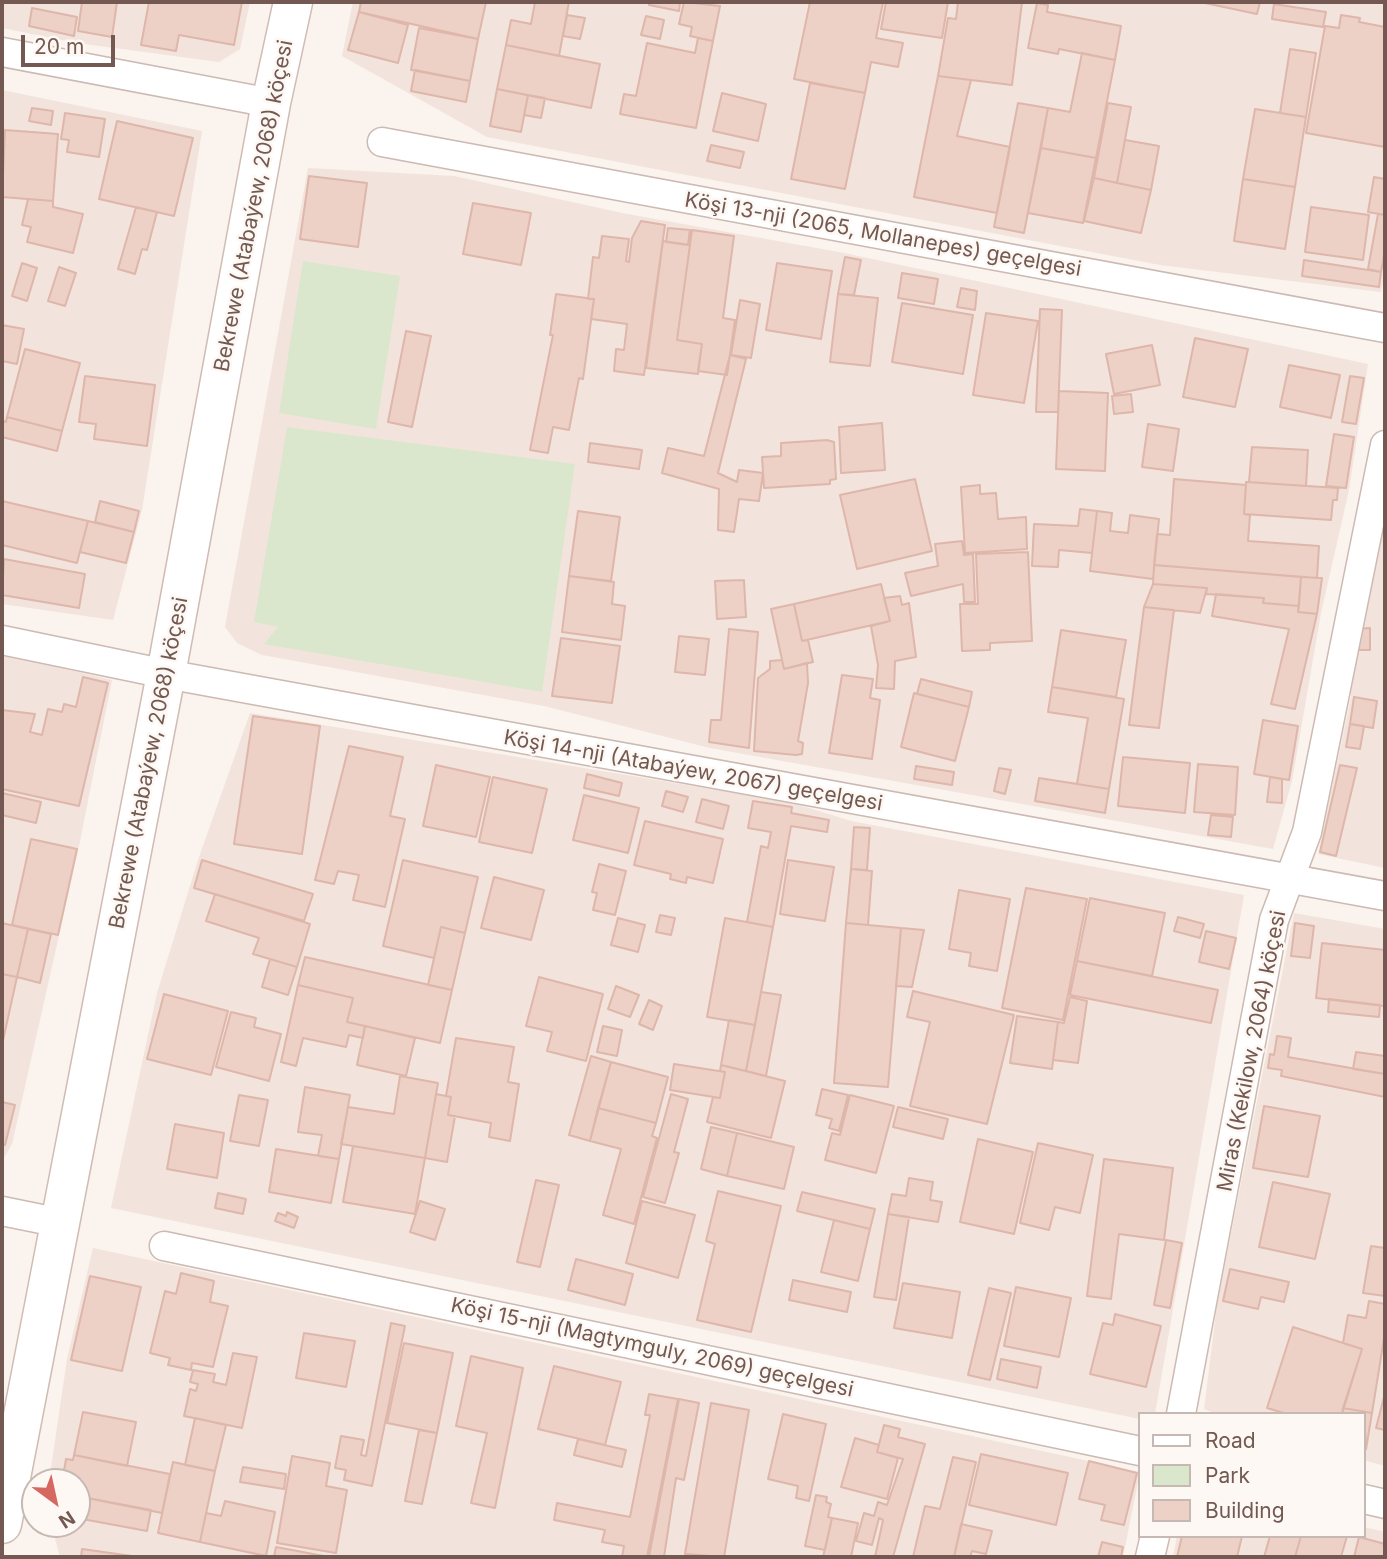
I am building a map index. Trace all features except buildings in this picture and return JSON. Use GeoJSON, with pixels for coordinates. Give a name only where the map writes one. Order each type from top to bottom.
{"type":"FeatureCollection","features":[{"type":"Feature","properties":{"kind":"main road","name":"Bekrewe (Atabaýew, 2068) köçesi"},"geometry":{"type":"LineString","coordinates":[[2,1524],[166,674],[271,103],[293,2]]}},
{"type":"Feature","properties":{"kind":"street"},"geometry":{"type":"LineString","coordinates":[[2,52],[271,103]]}},
{"type":"Feature","properties":{"kind":"street","name":"Köşi 13-nji (2065, Mollanepes) geçelgesi"},"geometry":{"type":"LineString","coordinates":[[382,142],[1385,328]]}},
{"type":"Feature","properties":{"kind":"street","name":"Miras (Kekilow, 2064) köçesi"},"geometry":{"type":"LineString","coordinates":[[1181,1412],[1274,920],[1307,832],[1385,445]]}},
{"type":"Feature","properties":{"kind":"street","name":"Köşi 14-nji (Atabaýew, 2067) geçelgesi"},"geometry":{"type":"LineString","coordinates":[[2,640],[166,674],[1385,896]]}},
{"type":"Feature","properties":{"kind":"street"},"geometry":{"type":"LineString","coordinates":[[2,1211],[61,1223]]}},
{"type":"Feature","properties":{"kind":"street","name":"Köşi 15-nji (Magtymguly, 2069) geçelgesi"},"geometry":{"type":"LineString","coordinates":[[164,1246],[1138,1451]]}},
{"type":"Feature","properties":{"kind":"street"},"geometry":{"type":"LineString","coordinates":[[1366,1499],[1385,1504]]}},
{"type":"Feature","properties":{"kind":"street"},"geometry":{"type":"LineString","coordinates":[[1150,1557],[1155,1538]]}},
{"type":"Feature","properties":{"kind":"shaded area"},"geometry":{"type":"Polygon","coordinates":[[[2,2],[250,2],[240,49],[219,62],[77,43],[2,28],[2,2]]]}},
{"type":"Feature","properties":{"kind":"shaded area"},"geometry":{"type":"Polygon","coordinates":[[[353,2],[1385,2],[1385,273],[1381,292],[1160,265],[487,137],[342,56],[353,2]]]}},
{"type":"Feature","properties":{"kind":"shaded area"},"geometry":{"type":"Polygon","coordinates":[[[2,90],[202,131],[142,510],[113,620],[2,604],[2,90]]]}},
{"type":"Feature","properties":{"kind":"shaded area"},"geometry":{"type":"Polygon","coordinates":[[[308,168],[454,176],[622,213],[844,253],[1368,364],[1349,490],[1321,613],[1292,781],[1273,849],[710,748],[544,706],[262,655],[237,643],[225,627],[308,168]]]}},
{"type":"Feature","properties":{"kind":"shaded area"},"geometry":{"type":"Polygon","coordinates":[[[1385,474],[1385,868],[1318,854],[1351,697],[1350,679],[1385,474]]]}},
{"type":"Feature","properties":{"kind":"shaded area"},"geometry":{"type":"Polygon","coordinates":[[[2,654],[112,680],[78,851],[12,1144],[2,1161],[2,654]]]}},
{"type":"Feature","properties":{"kind":"shaded area"},"geometry":{"type":"Polygon","coordinates":[[[250,713],[790,802],[851,821],[1244,895],[1155,1412],[1138,1412],[1138,1419],[111,1208],[157,993],[198,860],[250,713]]]}},
{"type":"Feature","properties":{"kind":"shaded area"},"geometry":{"type":"Polygon","coordinates":[[[1294,913],[1385,929],[1385,1466],[1366,1461],[1366,1412],[1212,1412],[1204,1409],[1217,1305],[1294,913]]]}},
{"type":"Feature","properties":{"kind":"shaded area"},"geometry":{"type":"Polygon","coordinates":[[[93,1248],[1138,1472],[1138,1482],[1123,1557],[60,1557],[55,1538],[91,1538],[91,1468],[51,1468],[67,1359],[93,1248]]]}},
{"type":"Feature","properties":{"kind":"shaded area"},"geometry":{"type":"Polygon","coordinates":[[[1366,1527],[1385,1532],[1385,1557],[1173,1557],[1177,1538],[1366,1538],[1366,1527]]]}},
{"type":"Feature","properties":{"kind":"green space"},"geometry":{"type":"Polygon","coordinates":[[[303,261],[400,276],[376,429],[279,413],[303,261]]]}},
{"type":"Feature","properties":{"kind":"green space"},"geometry":{"type":"Polygon","coordinates":[[[287,427],[575,464],[542,692],[264,644],[278,627],[254,622],[287,427]]]}}]}
